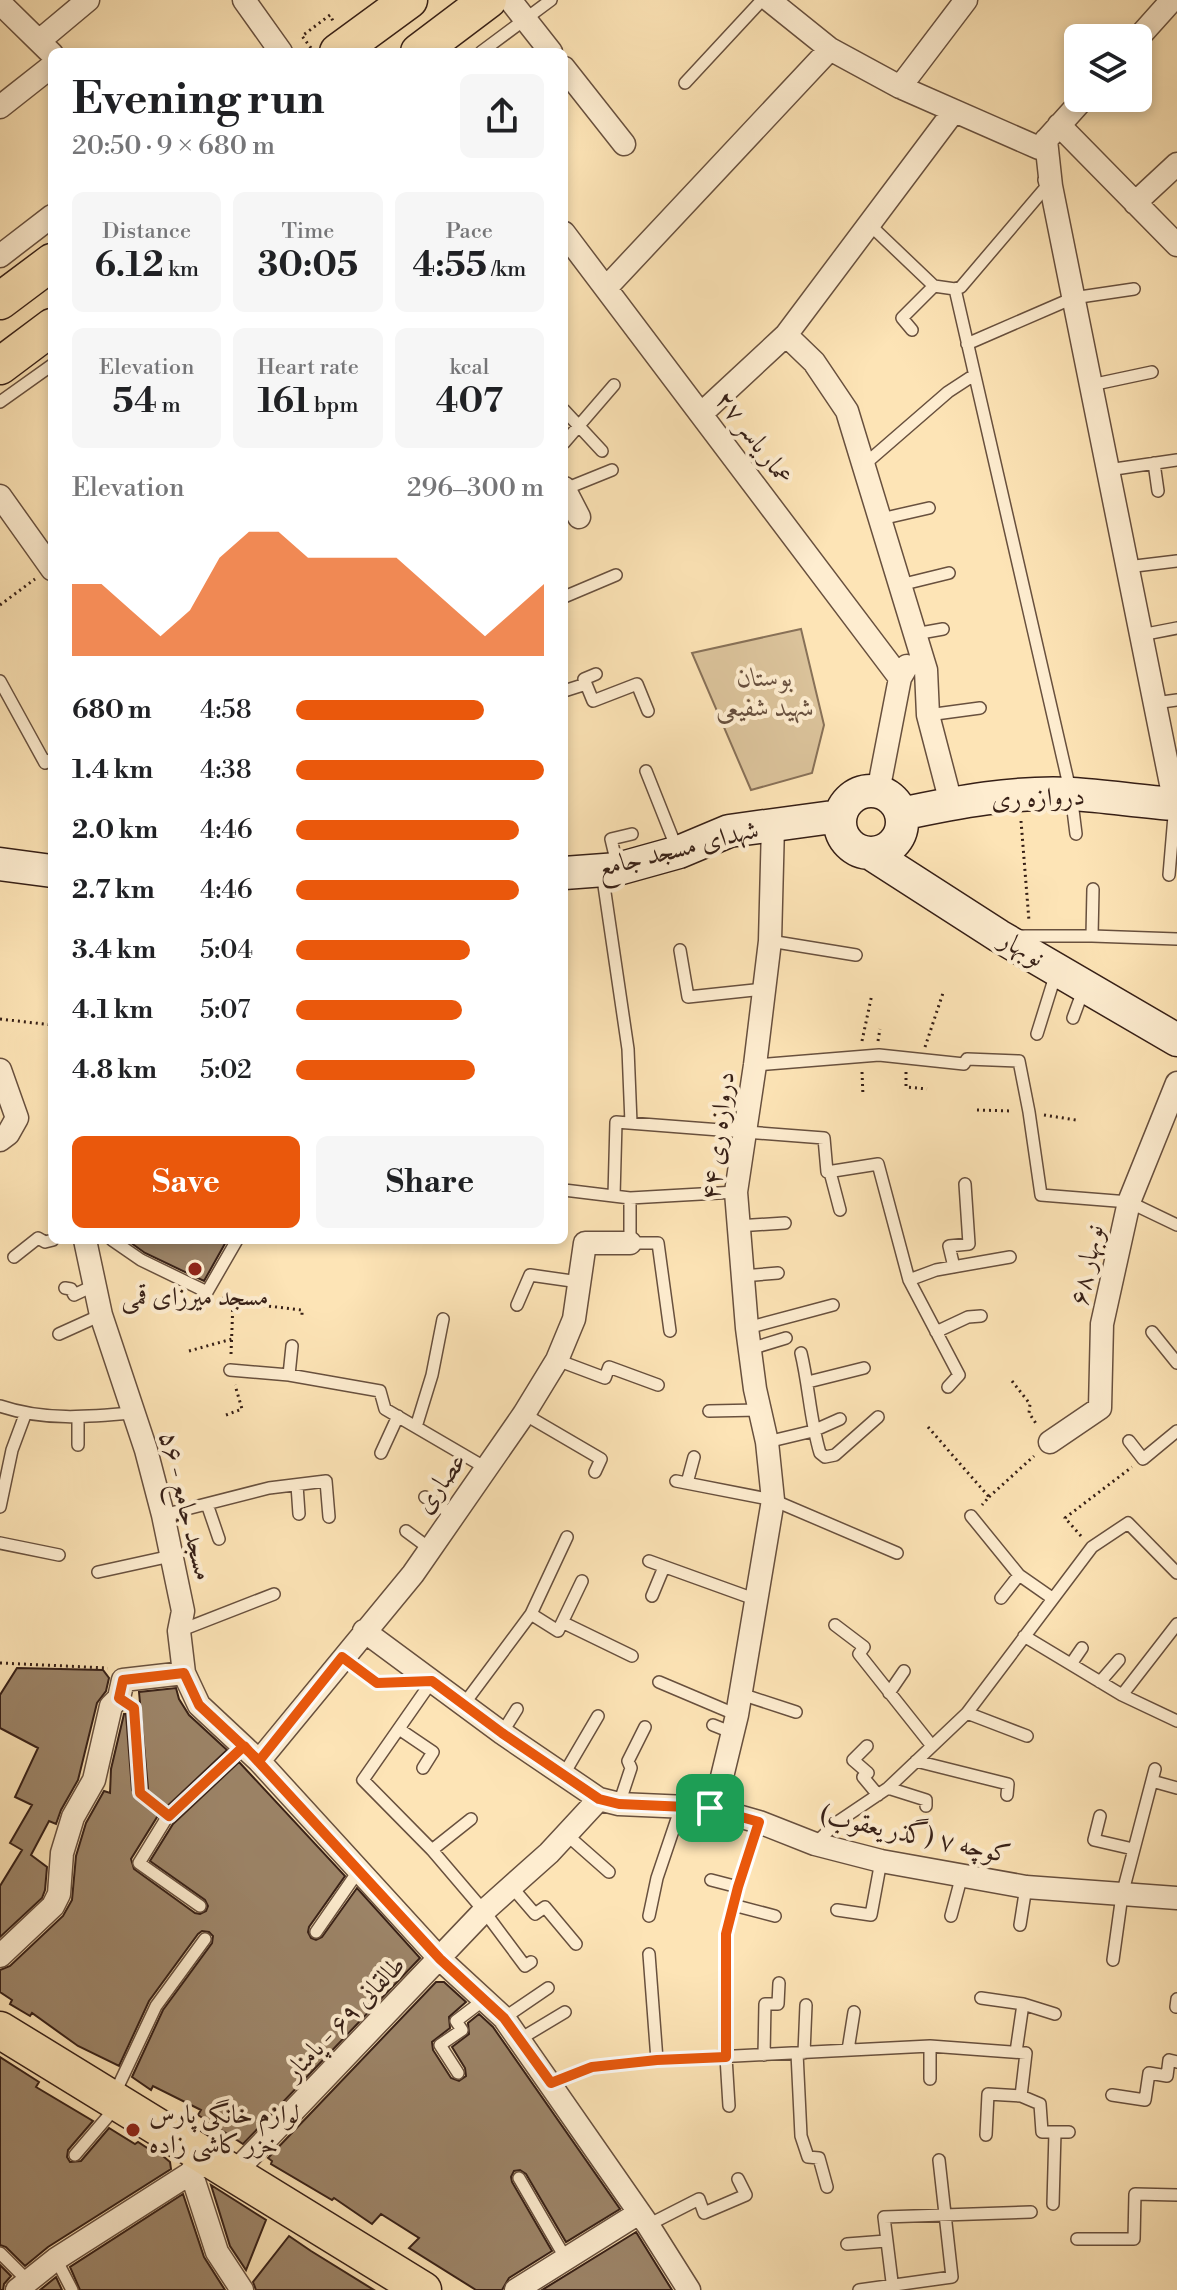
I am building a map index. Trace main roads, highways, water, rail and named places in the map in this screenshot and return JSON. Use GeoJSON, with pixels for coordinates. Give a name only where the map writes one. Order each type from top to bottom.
{"type":"FeatureCollection","features":[{"type":"Feature","properties":{"kind":"main road"},"geometry":{"type":"LineString","coordinates":[[427,48],[488,0]]}},
{"type":"Feature","properties":{"kind":"main road"},"geometry":{"type":"LineString","coordinates":[[343,48],[396,4]]}},
{"type":"Feature","properties":{"kind":"main road"},"geometry":{"type":"LineString","coordinates":[[0,301],[48,265]]}},
{"type":"Feature","properties":{"kind":"main road"},"geometry":{"type":"LineString","coordinates":[[0,366],[48,330]]}},
{"type":"Feature","properties":{"kind":"main road"},"geometry":{"type":"LineString","coordinates":[[865,792],[889,803],[902,828],[896,842],[884,851],[870,853],[857,850],[847,842],[841,830],[840,816],[845,805],[865,792]]}},
{"type":"Feature","properties":{"kind":"main road","name":"دروازه ری"},"geometry":{"type":"LineString","coordinates":[[889,803],[951,803],[1019,795],[1071,794],[1176,804]]}},
{"type":"Feature","properties":{"kind":"main road","name":"شهدای مسجد جامع"},"geometry":{"type":"LineString","coordinates":[[568,873],[610,870],[679,852],[729,831],[840,816]]}},
{"type":"Feature","properties":{"kind":"main road","name":"نوبهار"},"geometry":{"type":"LineString","coordinates":[[870,853],[999,936],[1177,1040]]}},
{"type":"Feature","properties":{"kind":"main road"},"geometry":{"type":"LineString","coordinates":[[0,864],[48,870]]}},
{"type":"Feature","properties":{"kind":"main road"},"geometry":{"type":"LineString","coordinates":[[0,2030],[116,2101],[212,2169],[423,2290]]}},
{"type":"Feature","properties":{"kind":"place","name":"مسجد میرزای قمی"},"geometry":{"type":"Point","coordinates":[195,1269]}},
{"type":"Feature","properties":{"kind":"place","name":"لوازم خانگی پارس خزر کاشی زاده"},"geometry":{"type":"Point","coordinates":[133,2130]}},
{"type":"Feature","properties":{"kind":"park label","name":"بوستان شهید شفیعی"},"geometry":{"type":"Point","coordinates":[765,693]}}]}
